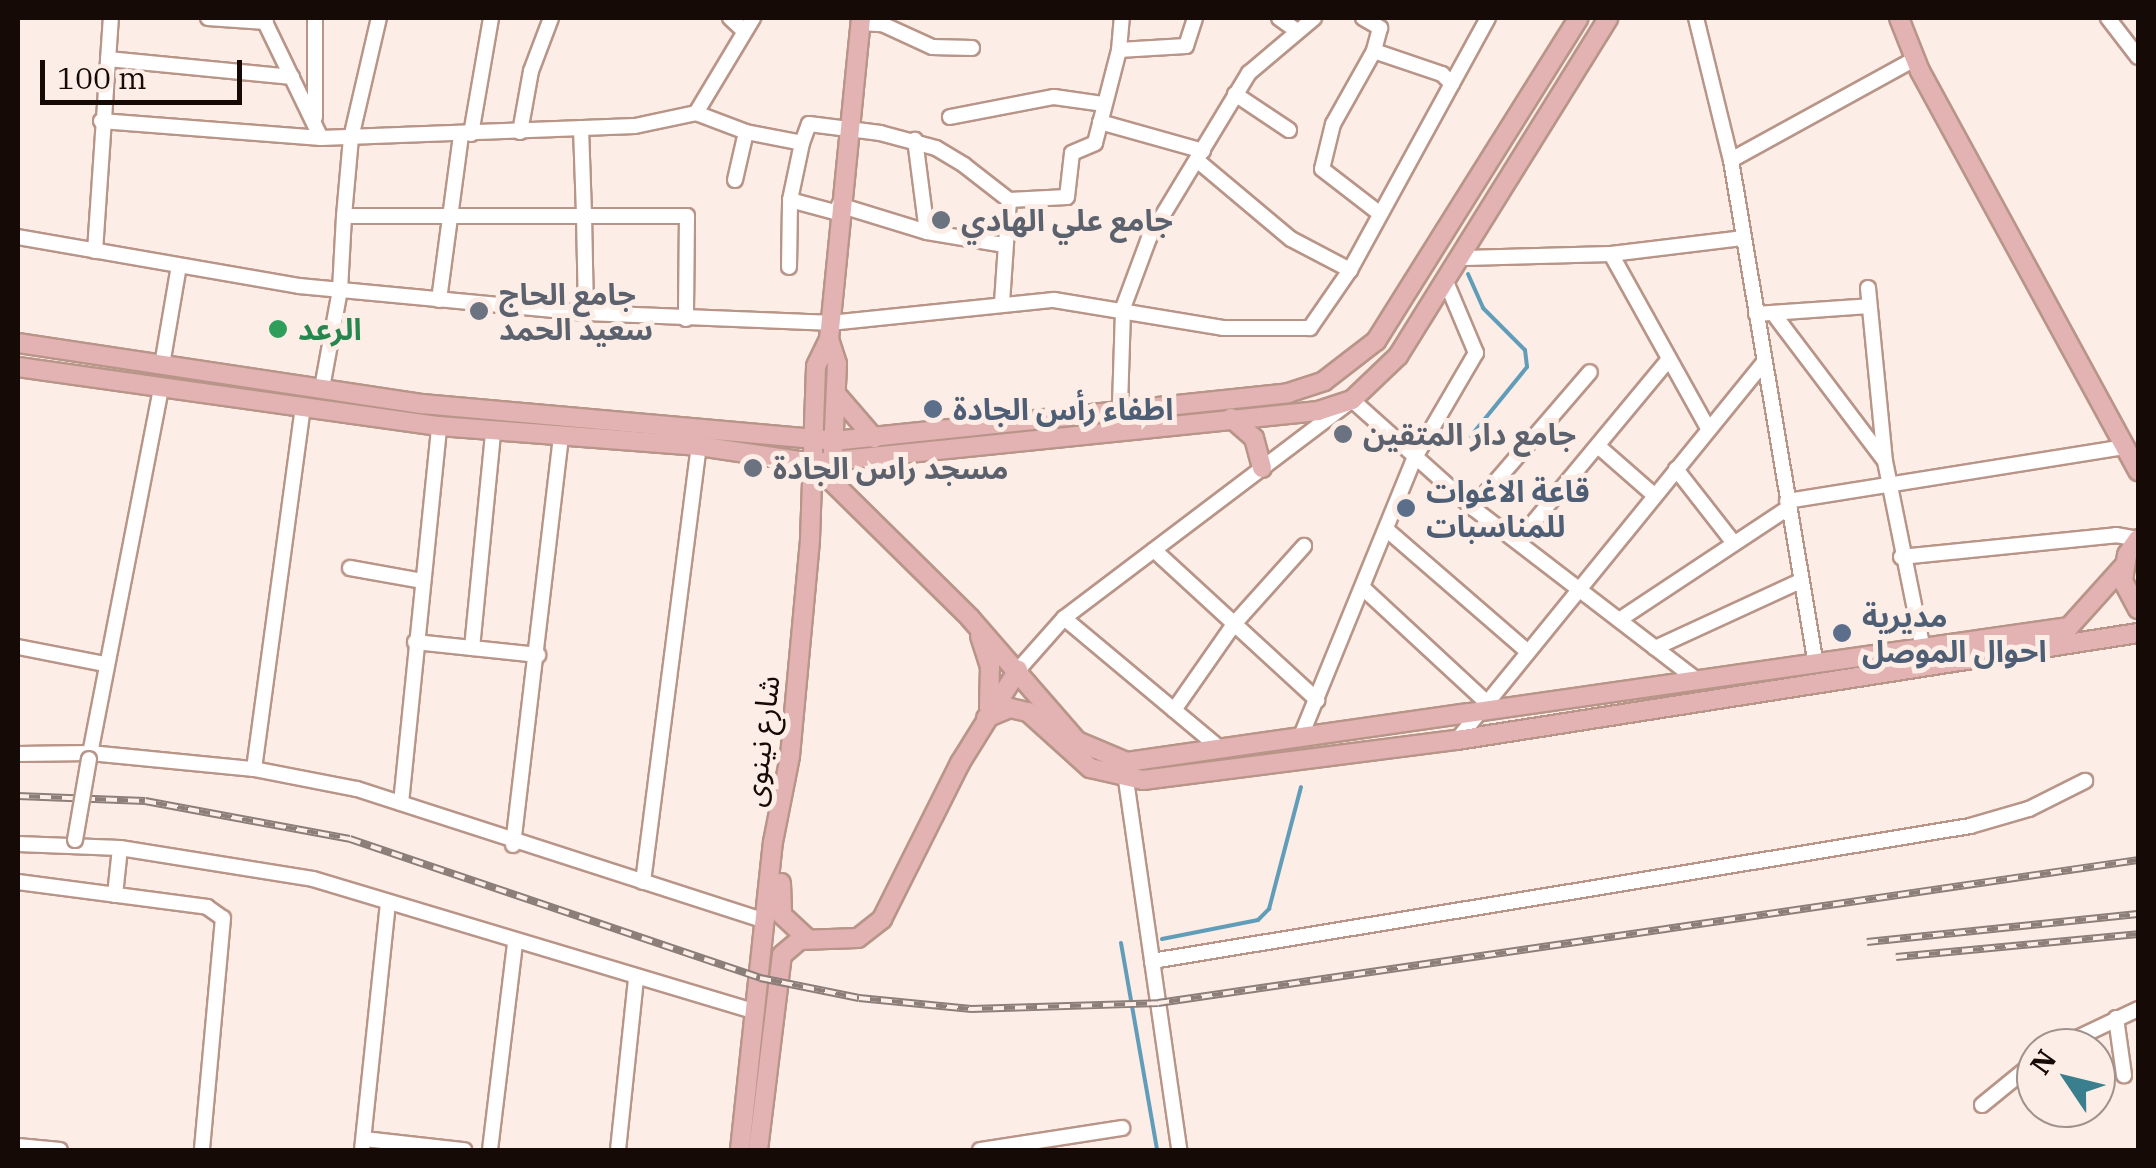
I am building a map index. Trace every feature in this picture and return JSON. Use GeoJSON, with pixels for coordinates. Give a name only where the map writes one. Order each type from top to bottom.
{"type":"FeatureCollection","features":[{"type":"Feature","properties":{"kind":"main road"},"geometry":{"type":"LineString","coordinates":[[18,343],[422,404],[834,441],[975,427],[1120,406],[1288,394],[1355,361],[1376,341],[1579,18]]}},
{"type":"Feature","properties":{"kind":"main road"},"geometry":{"type":"LineString","coordinates":[[18,367],[439,426],[699,446],[822,464],[1318,410],[1352,400],[1398,356],[1465,258],[1608,18]]}},
{"type":"Feature","properties":{"kind":"main road"},"geometry":{"type":"LineString","coordinates":[[1902,19],[1915,59],[2138,472]]}},
{"type":"Feature","properties":{"kind":"main road","name":"شارع نينوى"},"geometry":{"type":"LineString","coordinates":[[740,1150],[822,464],[834,441],[836,356],[830,331],[838,209],[861,20]]}},
{"type":"Feature","properties":{"kind":"main road","name":"شارع نينوى"},"geometry":{"type":"LineString","coordinates":[[822,464],[814,439],[816,366],[830,331]]}},
{"type":"Feature","properties":{"kind":"main road"},"geometry":{"type":"LineString","coordinates":[[837,395],[874,438]]}},
{"type":"Feature","properties":{"kind":"main road"},"geometry":{"type":"LineString","coordinates":[[1231,418],[1254,438],[1262,468]]}},
{"type":"Feature","properties":{"kind":"main road"},"geometry":{"type":"LineString","coordinates":[[975,427],[976,448]]}},
{"type":"Feature","properties":{"kind":"main road"},"geometry":{"type":"LineString","coordinates":[[822,464],[1018,670],[1093,761],[1136,762],[1481,708],[1696,680],[1814,659],[2069,627],[2124,567],[2138,539]]}},
{"type":"Feature","properties":{"kind":"main road"},"geometry":{"type":"LineString","coordinates":[[2124,567],[2125,594],[2138,609]]}},
{"type":"Feature","properties":{"kind":"main road"},"geometry":{"type":"LineString","coordinates":[[970,618],[990,666],[986,718]]}},
{"type":"Feature","properties":{"kind":"main road"},"geometry":{"type":"LineString","coordinates":[[986,718],[1010,708],[1028,712],[1093,761],[1126,780],[1458,740],[2138,632]]}},
{"type":"Feature","properties":{"kind":"main road"},"geometry":{"type":"LineString","coordinates":[[758,1150],[780,962],[787,949],[808,939],[858,938],[882,919],[986,718],[1018,670]]}},
{"type":"Feature","properties":{"kind":"main road"},"geometry":{"type":"LineString","coordinates":[[779,824],[779,906],[786,923],[808,939]]}},
{"type":"Feature","properties":{"kind":"street"},"geometry":{"type":"LineString","coordinates":[[95,251],[111,18]]}},
{"type":"Feature","properties":{"kind":"street"},"geometry":{"type":"LineString","coordinates":[[208,18],[264,20],[320,138]]}},
{"type":"Feature","properties":{"kind":"street"},"geometry":{"type":"LineString","coordinates":[[314,18],[315,123]]}},
{"type":"Feature","properties":{"kind":"street"},"geometry":{"type":"LineString","coordinates":[[322,388],[340,290],[350,138],[379,18]]}},
{"type":"Feature","properties":{"kind":"street"},"geometry":{"type":"LineString","coordinates":[[439,300],[449,215],[491,18]]}},
{"type":"Feature","properties":{"kind":"street"},"geometry":{"type":"LineString","coordinates":[[520,132],[531,71],[550,18]]}},
{"type":"Feature","properties":{"kind":"street"},"geometry":{"type":"LineString","coordinates":[[730,18],[744,31]]}},
{"type":"Feature","properties":{"kind":"street"},"geometry":{"type":"LineString","coordinates":[[696,112],[753,18]]}},
{"type":"Feature","properties":{"kind":"street"},"geometry":{"type":"LineString","coordinates":[[789,268],[790,200],[808,124],[915,140],[964,165],[1008,200],[1067,197],[1072,153],[1096,143],[1122,18]]}},
{"type":"Feature","properties":{"kind":"street"},"geometry":{"type":"LineString","coordinates":[[1118,50],[1186,46],[1195,18]]}},
{"type":"Feature","properties":{"kind":"street"},"geometry":{"type":"LineString","coordinates":[[1278,18],[1297,31]]}},
{"type":"Feature","properties":{"kind":"street"},"geometry":{"type":"LineString","coordinates":[[1120,406],[1123,308],[1148,238],[1249,73],[1314,18]]}},
{"type":"Feature","properties":{"kind":"street"},"geometry":{"type":"LineString","coordinates":[[1363,18],[1380,28],[1374,51],[1334,124],[1322,169],[1379,213]]}},
{"type":"Feature","properties":{"kind":"street"},"geometry":{"type":"LineString","coordinates":[[18,237],[340,290],[830,331],[1002,304],[1054,300],[1123,308],[1223,328],[1310,328],[1350,270],[1488,18]]}},
{"type":"Feature","properties":{"kind":"street"},"geometry":{"type":"LineString","coordinates":[[1696,18],[1731,160],[1814,659]]}},
{"type":"Feature","properties":{"kind":"street"},"geometry":{"type":"LineString","coordinates":[[2108,18],[2138,57]]}},
{"type":"Feature","properties":{"kind":"street"},"geometry":{"type":"LineString","coordinates":[[861,20],[882,24],[932,47],[972,48]]}},
{"type":"Feature","properties":{"kind":"street"},"geometry":{"type":"LineString","coordinates":[[1374,51],[1442,74],[1452,84]]}},
{"type":"Feature","properties":{"kind":"street"},"geometry":{"type":"LineString","coordinates":[[108,58],[292,77]]}},
{"type":"Feature","properties":{"kind":"street"},"geometry":{"type":"LineString","coordinates":[[1731,160],[1915,59]]}},
{"type":"Feature","properties":{"kind":"street"},"geometry":{"type":"LineString","coordinates":[[1235,94],[1288,130]]}},
{"type":"Feature","properties":{"kind":"street"},"geometry":{"type":"LineString","coordinates":[[950,117],[1054,97],[1103,104]]}},
{"type":"Feature","properties":{"kind":"street"},"geometry":{"type":"LineString","coordinates":[[101,122],[350,138],[581,128],[696,112],[746,132],[802,143]]}},
{"type":"Feature","properties":{"kind":"street"},"geometry":{"type":"LineString","coordinates":[[1100,122],[1200,156],[1291,240],[1350,270]]}},
{"type":"Feature","properties":{"kind":"street"},"geometry":{"type":"LineString","coordinates":[[581,128],[586,313]]}},
{"type":"Feature","properties":{"kind":"street"},"geometry":{"type":"LineString","coordinates":[[735,180],[746,132]]}},
{"type":"Feature","properties":{"kind":"street"},"geometry":{"type":"LineString","coordinates":[[915,140],[927,232]]}},
{"type":"Feature","properties":{"kind":"street"},"geometry":{"type":"LineString","coordinates":[[790,200],[927,232],[1005,244]]}},
{"type":"Feature","properties":{"kind":"street"},"geometry":{"type":"LineString","coordinates":[[1002,304],[1008,200]]}},
{"type":"Feature","properties":{"kind":"street"},"geometry":{"type":"LineString","coordinates":[[344,216],[688,216],[686,319]]}},
{"type":"Feature","properties":{"kind":"street"},"geometry":{"type":"LineString","coordinates":[[1465,258],[1610,254],[1744,238]]}},
{"type":"Feature","properties":{"kind":"street"},"geometry":{"type":"LineString","coordinates":[[1610,254],[1708,428]]}},
{"type":"Feature","properties":{"kind":"street"},"geometry":{"type":"LineString","coordinates":[[162,365],[179,266]]}},
{"type":"Feature","properties":{"kind":"street"},"geometry":{"type":"LineString","coordinates":[[1301,736],[1414,459],[1476,352],[1447,284]]}},
{"type":"Feature","properties":{"kind":"street"},"geometry":{"type":"LineString","coordinates":[[1868,288],[1885,460],[1892,484],[1901,557],[1922,644]]}},
{"type":"Feature","properties":{"kind":"street"},"geometry":{"type":"LineString","coordinates":[[1756,314],[1776,316],[1870,306]]}},
{"type":"Feature","properties":{"kind":"street"},"geometry":{"type":"LineString","coordinates":[[1776,316],[1885,460]]}},
{"type":"Feature","properties":{"kind":"street"},"geometry":{"type":"LineString","coordinates":[[1518,541],[1669,359]]}},
{"type":"Feature","properties":{"kind":"street"},"geometry":{"type":"LineString","coordinates":[[1458,740],[1527,650],[1763,364]]}},
{"type":"Feature","properties":{"kind":"street"},"geometry":{"type":"LineString","coordinates":[[1473,508],[1590,372]]}},
{"type":"Feature","properties":{"kind":"street"},"geometry":{"type":"LineString","coordinates":[[75,842],[105,664],[161,390]]}},
{"type":"Feature","properties":{"kind":"street"},"geometry":{"type":"LineString","coordinates":[[1018,670],[1064,618],[1352,400],[1473,508],[1696,680]]}},
{"type":"Feature","properties":{"kind":"street"},"geometry":{"type":"LineString","coordinates":[[254,769],[303,408]]}},
{"type":"Feature","properties":{"kind":"street"},"geometry":{"type":"LineString","coordinates":[[400,803],[439,426]]}},
{"type":"Feature","properties":{"kind":"street"},"geometry":{"type":"LineString","coordinates":[[472,648],[493,432]]}},
{"type":"Feature","properties":{"kind":"street"},"geometry":{"type":"LineString","coordinates":[[513,844],[561,435]]}},
{"type":"Feature","properties":{"kind":"street"},"geometry":{"type":"LineString","coordinates":[[643,882],[699,446]]}},
{"type":"Feature","properties":{"kind":"street"},"geometry":{"type":"LineString","coordinates":[[1598,446],[1654,495]]}},
{"type":"Feature","properties":{"kind":"street"},"geometry":{"type":"LineString","coordinates":[[1619,620],[1788,504],[2124,447]]}},
{"type":"Feature","properties":{"kind":"street"},"geometry":{"type":"LineString","coordinates":[[1676,469],[1733,542]]}},
{"type":"Feature","properties":{"kind":"street"},"geometry":{"type":"LineString","coordinates":[[1386,529],[1527,650]]}},
{"type":"Feature","properties":{"kind":"street"},"geometry":{"type":"LineString","coordinates":[[1901,557],[2116,536],[2138,539]]}},
{"type":"Feature","properties":{"kind":"street"},"geometry":{"type":"LineString","coordinates":[[1174,710],[1234,624],[1304,546]]}},
{"type":"Feature","properties":{"kind":"street"},"geometry":{"type":"LineString","coordinates":[[1154,550],[1317,700]]}},
{"type":"Feature","properties":{"kind":"street"},"geometry":{"type":"LineString","coordinates":[[350,568],[422,581]]}},
{"type":"Feature","properties":{"kind":"street"},"geometry":{"type":"LineString","coordinates":[[1655,648],[1801,581]]}},
{"type":"Feature","properties":{"kind":"street"},"geometry":{"type":"LineString","coordinates":[[1363,588],[1481,708]]}},
{"type":"Feature","properties":{"kind":"street"},"geometry":{"type":"LineString","coordinates":[[1064,618],[1222,750]]}},
{"type":"Feature","properties":{"kind":"street"},"geometry":{"type":"LineString","coordinates":[[416,642],[538,655]]}},
{"type":"Feature","properties":{"kind":"street"},"geometry":{"type":"LineString","coordinates":[[18,647],[105,664]]}},
{"type":"Feature","properties":{"kind":"street"},"geometry":{"type":"LineString","coordinates":[[18,754],[254,769],[400,803],[513,844],[766,921]]}},
{"type":"Feature","properties":{"kind":"street"},"geometry":{"type":"LineString","coordinates":[[1126,780],[1179,1150]]}},
{"type":"Feature","properties":{"kind":"street"},"geometry":{"type":"LineString","coordinates":[[1152,961],[1970,826],[2028,809],[2085,781]]}},
{"type":"Feature","properties":{"kind":"street"},"geometry":{"type":"LineString","coordinates":[[18,844],[75,842],[313,879],[757,1012]]}},
{"type":"Feature","properties":{"kind":"street"},"geometry":{"type":"LineString","coordinates":[[115,895],[120,848]]}},
{"type":"Feature","properties":{"kind":"street"},"geometry":{"type":"LineString","coordinates":[[18,882],[207,907],[225,924],[202,1150]]}},
{"type":"Feature","properties":{"kind":"street"},"geometry":{"type":"LineString","coordinates":[[388,903],[363,1145],[464,1150]]}},
{"type":"Feature","properties":{"kind":"street"},"geometry":{"type":"LineString","coordinates":[[490,1150],[515,942]]}},
{"type":"Feature","properties":{"kind":"street"},"geometry":{"type":"LineString","coordinates":[[618,1150],[636,978]]}},
{"type":"Feature","properties":{"kind":"street"},"geometry":{"type":"LineString","coordinates":[[2096,1028],[2138,1010]]}},
{"type":"Feature","properties":{"kind":"street"},"geometry":{"type":"LineString","coordinates":[[2116,1018],[2124,1074]]}},
{"type":"Feature","properties":{"kind":"street"},"geometry":{"type":"LineString","coordinates":[[1982,1105],[2016,1077]]}},
{"type":"Feature","properties":{"kind":"street"},"geometry":{"type":"LineString","coordinates":[[980,1150],[1122,1128]]}},
{"type":"Feature","properties":{"kind":"street"},"geometry":{"type":"LineString","coordinates":[[18,1146],[60,1150]]}},
{"type":"Feature","properties":{"kind":"waterway"},"geometry":{"type":"LineString","coordinates":[[1468,274],[1483,308],[1525,350],[1527,367],[1471,436]]}},
{"type":"Feature","properties":{"kind":"waterway"},"geometry":{"type":"LineString","coordinates":[[1162,939],[1258,920],[1269,909],[1301,787]]}},
{"type":"Feature","properties":{"kind":"waterway"},"geometry":{"type":"LineString","coordinates":[[1121,943],[1157,1150]]}},
{"type":"Feature","properties":{"kind":"railway"},"geometry":{"type":"LineString","coordinates":[[18,796],[145,801],[350,839],[760,978],[859,998],[971,1009],[1158,1003],[2138,860]]}},
{"type":"Feature","properties":{"kind":"railway"},"geometry":{"type":"LineString","coordinates":[[1867,942],[2138,914]]}},
{"type":"Feature","properties":{"kind":"railway"},"geometry":{"type":"LineString","coordinates":[[1896,957],[2138,934]]}},
{"type":"Feature","properties":{"kind":"place","name":"جامع علي الهادي"},"geometry":{"type":"Point","coordinates":[941,220]}},
{"type":"Feature","properties":{"kind":"place","name":"جامع الحاج سعيد الحمد"},"geometry":{"type":"Point","coordinates":[479,311]}},
{"type":"Feature","properties":{"kind":"place","name":"الرعد"},"geometry":{"type":"Point","coordinates":[278,329]}},
{"type":"Feature","properties":{"kind":"place","name":"اطفاء رأس الجادة"},"geometry":{"type":"Point","coordinates":[933,409]}},
{"type":"Feature","properties":{"kind":"place","name":"جامع دار المتقين"},"geometry":{"type":"Point","coordinates":[1343,434]}},
{"type":"Feature","properties":{"kind":"place","name":"مسجد راس الجادة"},"geometry":{"type":"Point","coordinates":[753,468]}},
{"type":"Feature","properties":{"kind":"place","name":"قاعة الاغوات للمناسبات"},"geometry":{"type":"Point","coordinates":[1406,508]}},
{"type":"Feature","properties":{"kind":"place","name":"مديرية احوال الموصل"},"geometry":{"type":"Point","coordinates":[1842,633]}}]}
